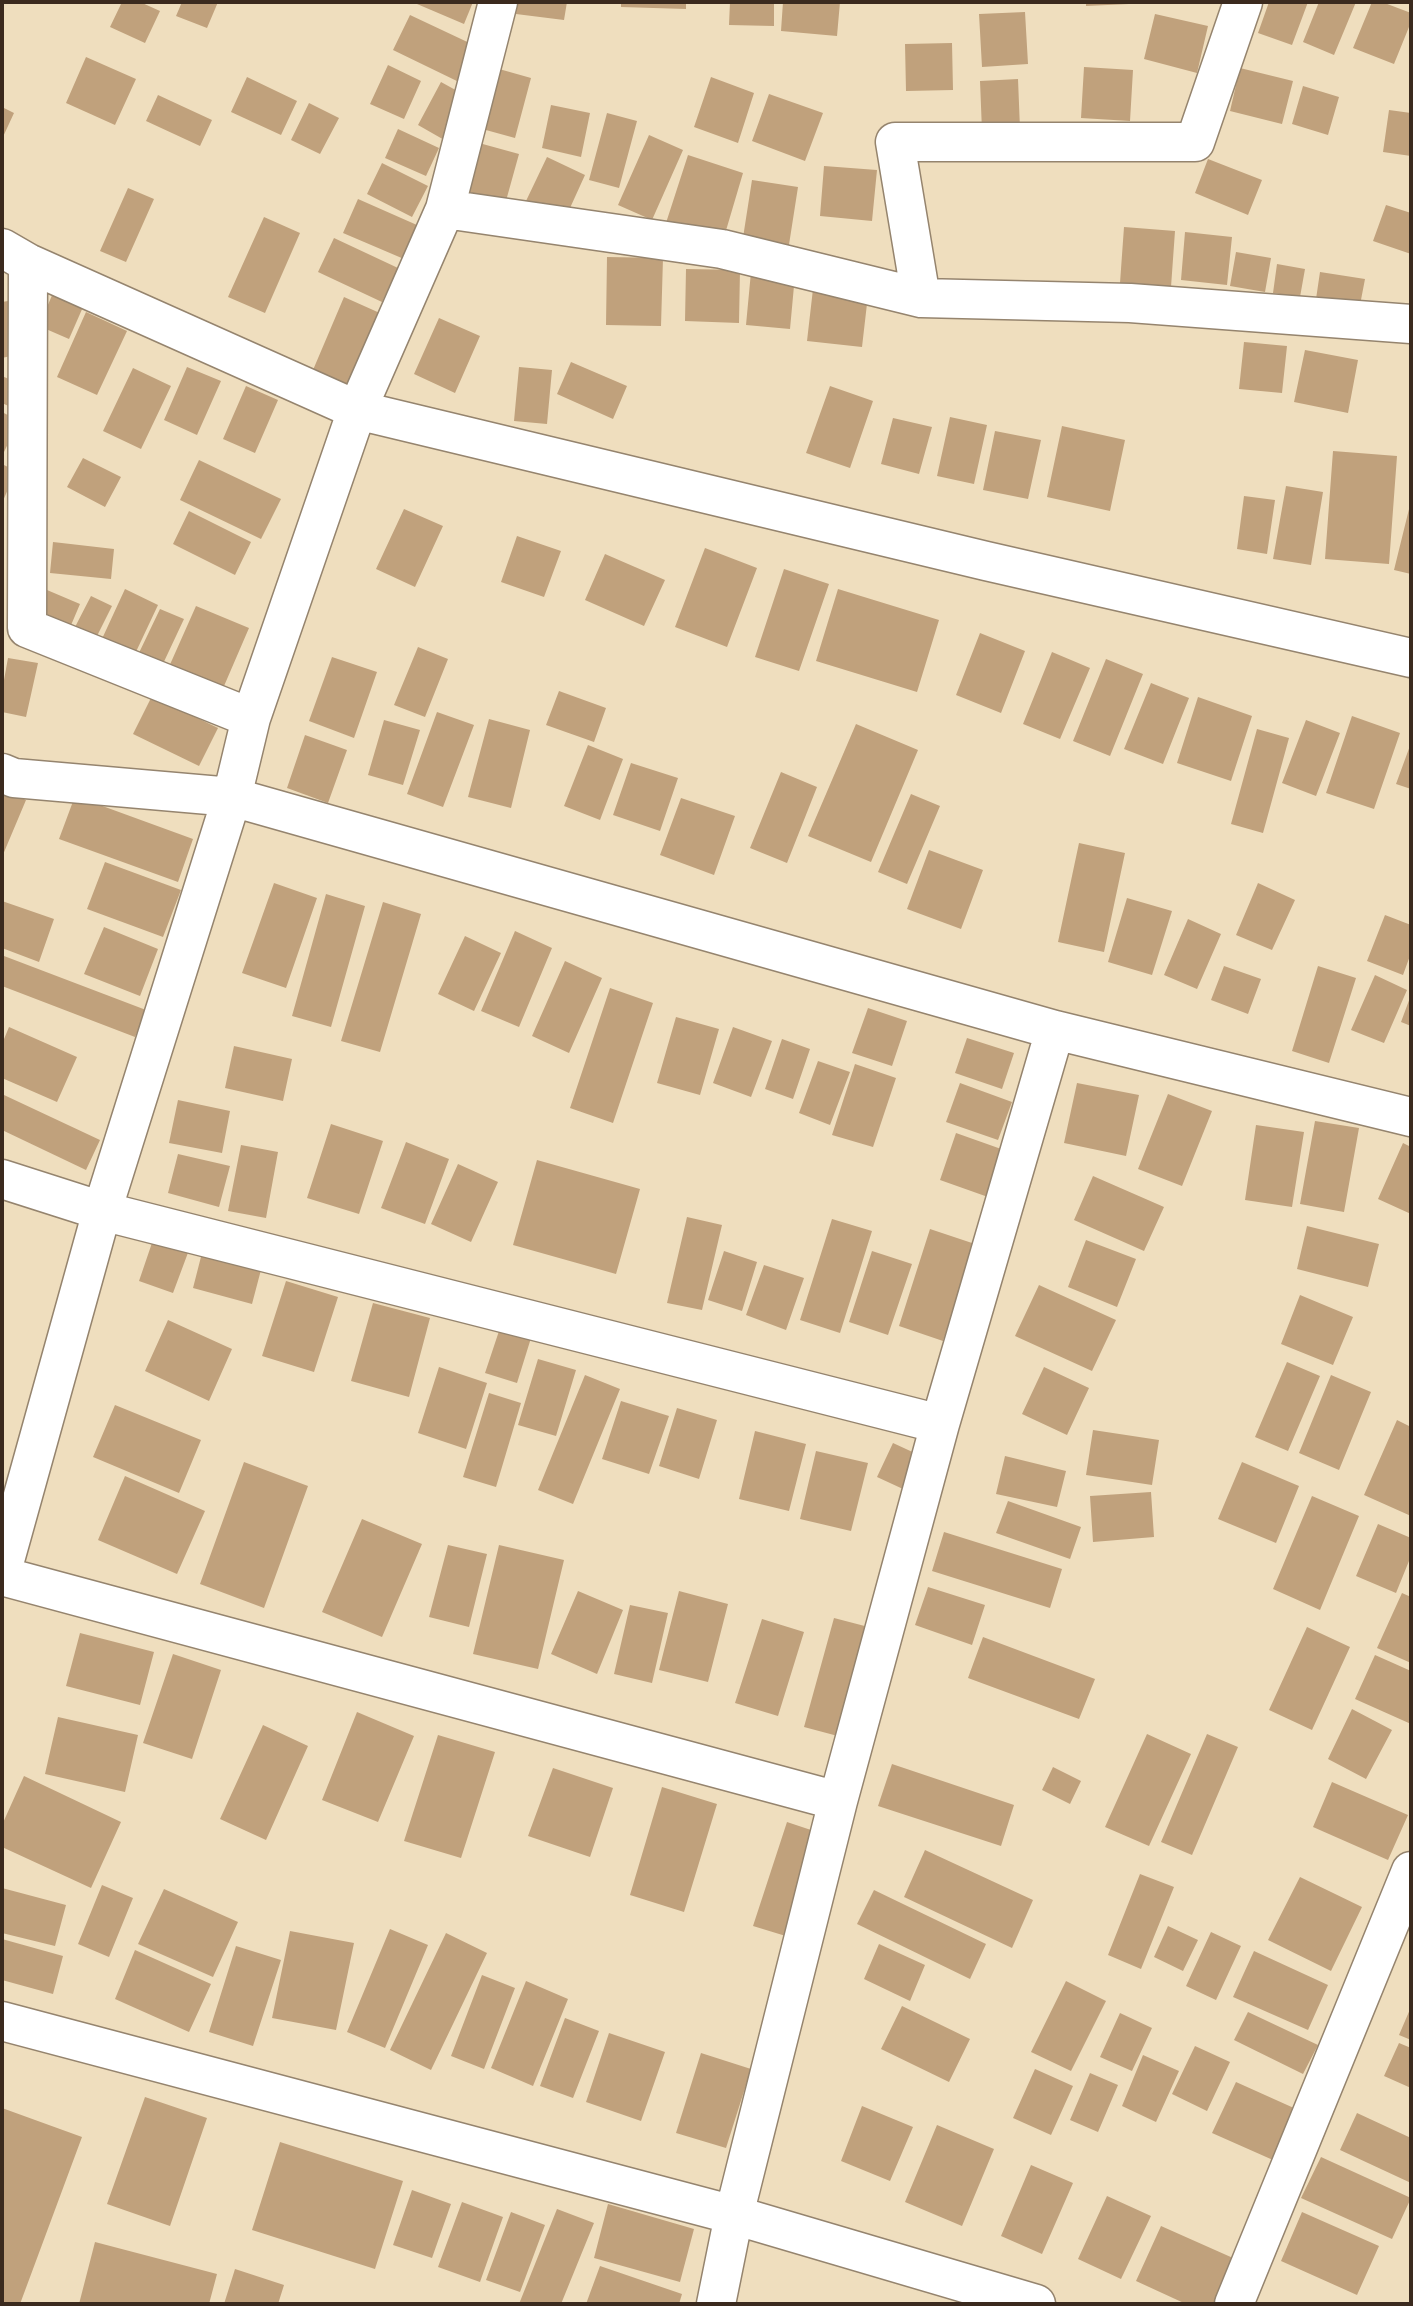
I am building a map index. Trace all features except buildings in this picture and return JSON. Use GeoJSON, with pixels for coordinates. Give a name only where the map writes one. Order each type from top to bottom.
{"type":"FeatureCollection","features":[{"type":"Feature","properties":{"kind":"street"},"geometry":{"type":"LineString","coordinates":[[498,2],[445,209],[357,410],[251,718],[232,797],[102,1211],[2,1573],[838,1801]]}},
{"type":"Feature","properties":{"kind":"street"},"geometry":{"type":"LineString","coordinates":[[921,298],[895,142],[1195,142],[1243,2]]}},
{"type":"Feature","properties":{"kind":"street"},"geometry":{"type":"LineString","coordinates":[[445,209],[722,248],[921,298],[1130,303],[1411,324]]}},
{"type":"Feature","properties":{"kind":"street"},"geometry":{"type":"LineString","coordinates":[[251,718],[27,628],[15,256],[357,410],[986,561],[1411,658]]}},
{"type":"Feature","properties":{"kind":"street"},"geometry":{"type":"LineString","coordinates":[[2,773],[14,778],[232,797],[1055,1030],[1411,1117]]}},
{"type":"Feature","properties":{"kind":"street"},"geometry":{"type":"LineString","coordinates":[[716,2304],[734,2215],[838,1801],[940,1424],[1055,1030]]}},
{"type":"Feature","properties":{"kind":"street"},"geometry":{"type":"LineString","coordinates":[[2,1179],[102,1211],[940,1424]]}},
{"type":"Feature","properties":{"kind":"street"},"geometry":{"type":"LineString","coordinates":[[1234,2304],[1411,1871]]}},
{"type":"Feature","properties":{"kind":"street"},"geometry":{"type":"LineString","coordinates":[[2,2021],[734,2215],[1036,2304]]}}]}
